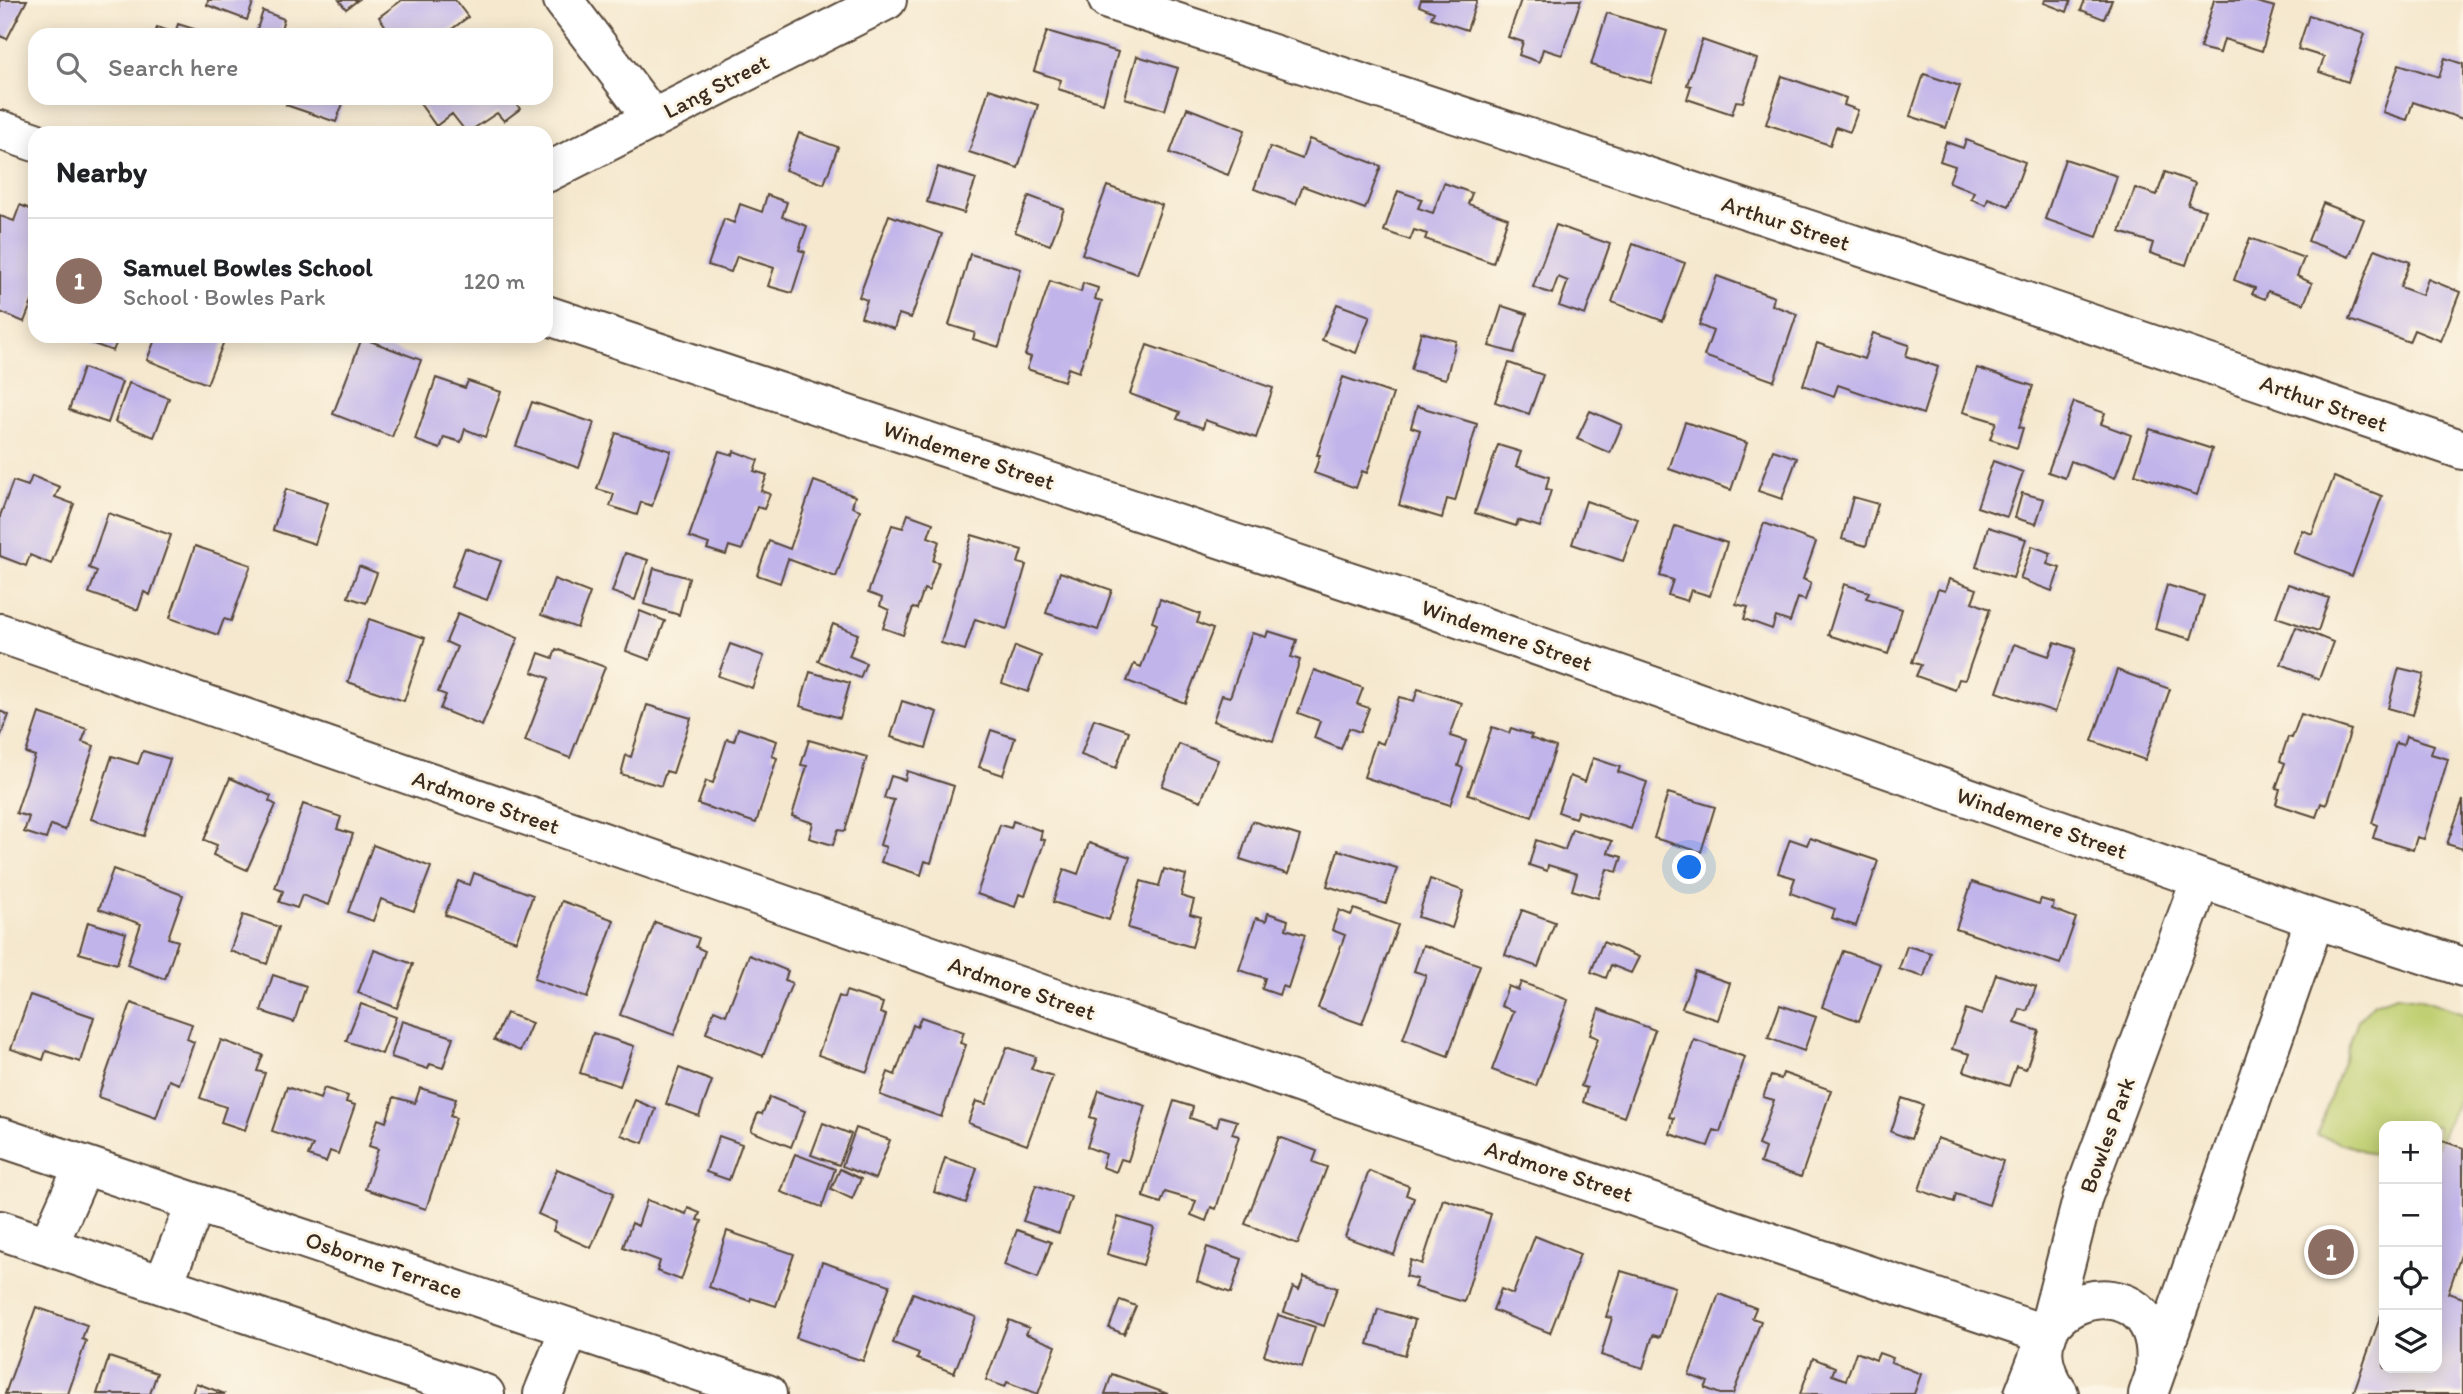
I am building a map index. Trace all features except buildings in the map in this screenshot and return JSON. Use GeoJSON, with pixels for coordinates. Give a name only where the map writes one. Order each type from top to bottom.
{"type":"FeatureCollection","features":[{"type":"Feature","properties":{"kind":"street"},"geometry":{"type":"LineString","coordinates":[[563,0],[653,118]]}},
{"type":"Feature","properties":{"kind":"street","name":"Lang Street"},"geometry":{"type":"LineString","coordinates":[[553,169],[887,0]]}},
{"type":"Feature","properties":{"kind":"street","name":"Arthur Street"},"geometry":{"type":"LineString","coordinates":[[1108,0],[1945,275],[2463,450]]}},
{"type":"Feature","properties":{"kind":"street"},"geometry":{"type":"LineString","coordinates":[[0,130],[28,140]]}},
{"type":"Feature","properties":{"kind":"street","name":"Windemere Street"},"geometry":{"type":"LineString","coordinates":[[553,317],[1430,608],[2315,919],[2463,967]]}},
{"type":"Feature","properties":{"kind":"street","name":"Ardmore Street"},"geometry":{"type":"LineString","coordinates":[[0,634],[1399,1118],[2047,1335]]}},
{"type":"Feature","properties":{"kind":"street","name":"Bowles Park"},"geometry":{"type":"LineString","coordinates":[[2024,1394],[2047,1335],[2083,1196],[2201,879]]}},
{"type":"Feature","properties":{"kind":"street"},"geometry":{"type":"LineString","coordinates":[[2148,1387],[2315,919]]}},
{"type":"Feature","properties":{"kind":"street","name":"Osborne Terrace"},"geometry":{"type":"LineString","coordinates":[[0,1137],[570,1328],[684,1381],[767,1394]]}},
{"type":"Feature","properties":{"kind":"street"},"geometry":{"type":"LineString","coordinates":[[48,1246],[84,1165]]}},
{"type":"Feature","properties":{"kind":"street"},"geometry":{"type":"LineString","coordinates":[[163,1285],[197,1203]]}},
{"type":"Feature","properties":{"kind":"street"},"geometry":{"type":"LineString","coordinates":[[0,1230],[485,1394]]}},
{"type":"Feature","properties":{"kind":"street"},"geometry":{"type":"LineString","coordinates":[[2060,1394],[2048,1378],[2043,1357],[2047,1335],[2060,1313],[2082,1301],[2107,1298],[2131,1306],[2149,1324],[2157,1348],[2148,1387]]}},
{"type":"Feature","properties":{"kind":"street"},"geometry":{"type":"LineString","coordinates":[[543,1394],[570,1328]]}},
{"type":"Feature","properties":{"kind":"green space"},"geometry":{"type":"Polygon","coordinates":[[[2396,995],[2419,998],[2463,1013],[2463,1088],[2442,1136],[2442,1121],[2379,1121],[2379,1156],[2317,1135],[2358,1020],[2374,1003],[2396,995]]]}},
{"type":"Feature","properties":{"kind":"place","name":"Samuel Bowles School"},"geometry":{"type":"Point","coordinates":[2331,1252]}}]}
